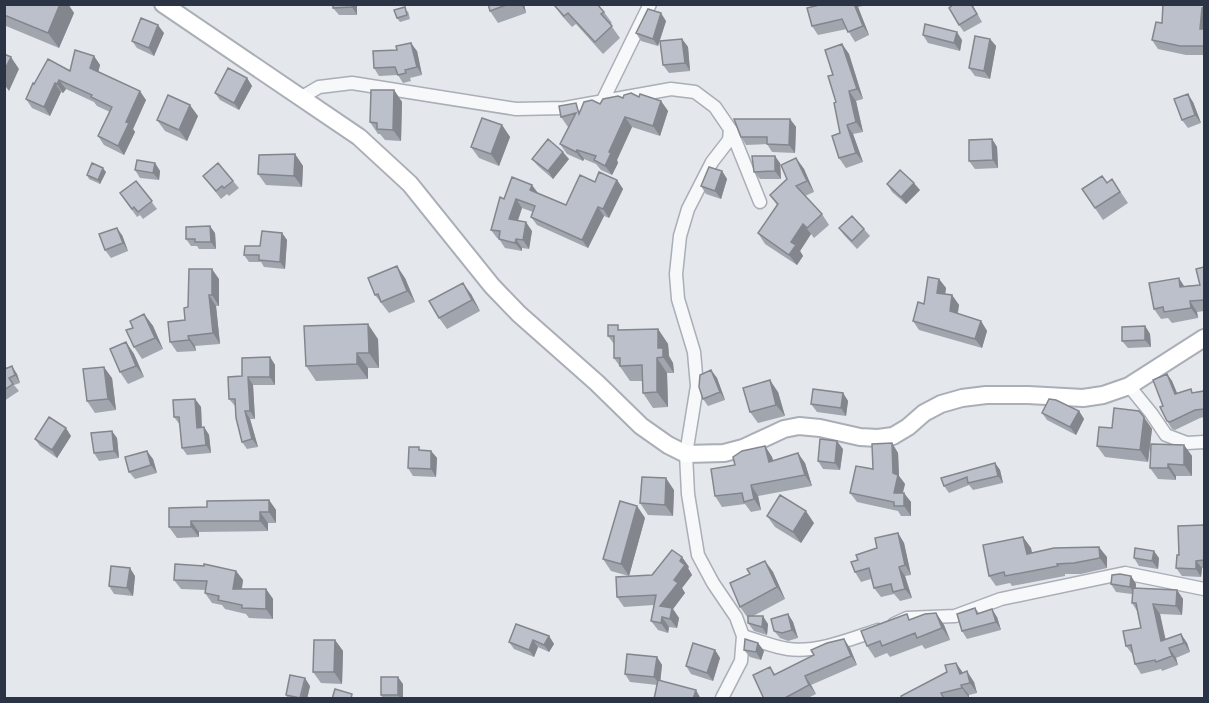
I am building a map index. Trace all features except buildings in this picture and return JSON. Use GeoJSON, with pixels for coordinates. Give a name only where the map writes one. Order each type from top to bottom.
{"type":"FeatureCollection","features":[{"type":"Feature","properties":{"kind":"main road"},"geometry":{"type":"LineString","coordinates":[[163,4],[359,137],[410,184],[492,286],[519,314],[597,383],[641,426],[668,445],[686,454],[724,453],[743,448],[784,429],[800,426],[860,437],[893,436],[924,413],[941,404],[962,398],[986,395],[1083,398],[1103,395],[1129,386],[1204,338]]}},
{"type":"Feature","properties":{"kind":"street"},"geometry":{"type":"LineString","coordinates":[[603,100],[650,4]]}},
{"type":"Feature","properties":{"kind":"street"},"geometry":{"type":"LineString","coordinates":[[302,97],[319,87],[352,83],[516,109],[565,108],[671,89],[695,92],[715,106],[730,129],[760,202]]}},
{"type":"Feature","properties":{"kind":"street"},"geometry":{"type":"LineString","coordinates":[[722,699],[741,661],[743,636],[736,617],[713,583],[698,555],[688,494],[686,454],[697,386],[694,352],[678,299],[676,274],[680,236],[688,209],[712,162],[729,140],[730,129]]}},
{"type":"Feature","properties":{"kind":"street"},"geometry":{"type":"LineString","coordinates":[[1129,386],[1152,413],[1166,435],[1187,443],[1204,442]]}},
{"type":"Feature","properties":{"kind":"street"},"geometry":{"type":"LineString","coordinates":[[743,636],[787,649],[809,649],[848,640],[908,618],[955,616],[1001,599],[1125,573],[1204,590]]}}]}
